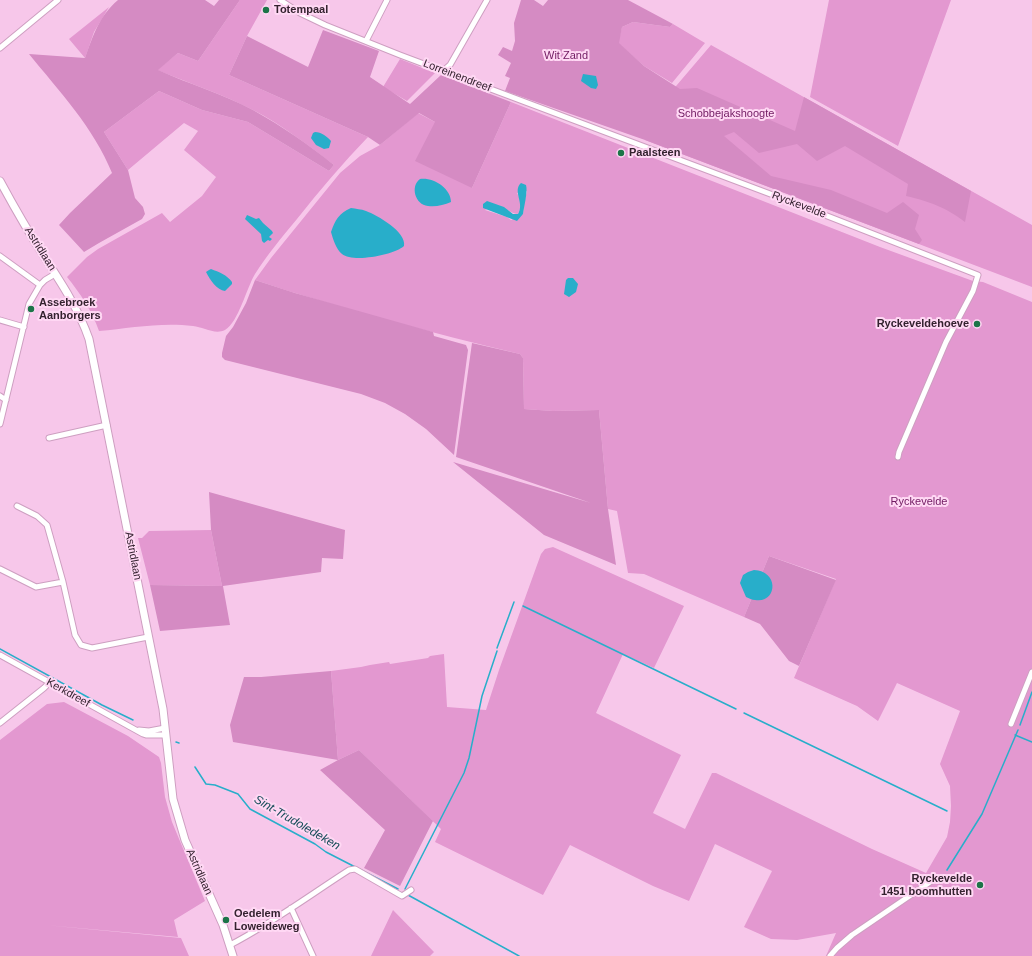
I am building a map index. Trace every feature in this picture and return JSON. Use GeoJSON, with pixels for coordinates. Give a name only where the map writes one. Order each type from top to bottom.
{"type":"FeatureCollection","features":[{"type":"Feature","properties":{"kind":"main road","name":"Astridlaan"},"geometry":{"type":"LineString","coordinates":[[0,181],[12,204],[74,306],[89,339],[163,709],[171,787],[177,815],[185,840],[223,925],[233,956]]}},
{"type":"Feature","properties":{"kind":"street"},"geometry":{"type":"LineString","coordinates":[[0,48],[58,0]]}},
{"type":"Feature","properties":{"kind":"street","name":"Lorreinendreef"},"geometry":{"type":"LineString","coordinates":[[280,0],[300,14],[325,26],[637,144]]}},
{"type":"Feature","properties":{"kind":"street"},"geometry":{"type":"LineString","coordinates":[[366,41],[386,0]]}},
{"type":"Feature","properties":{"kind":"street"},"geometry":{"type":"LineString","coordinates":[[443,71],[450,65],[487,0]]}},
{"type":"Feature","properties":{"kind":"street","name":"Ryckevelde"},"geometry":{"type":"LineString","coordinates":[[637,144],[789,201],[978,275],[973,291],[946,342],[898,457]]}},
{"type":"Feature","properties":{"kind":"street"},"geometry":{"type":"LineString","coordinates":[[0,256],[40,285]]}},
{"type":"Feature","properties":{"kind":"street"},"geometry":{"type":"LineString","coordinates":[[0,424],[29,304],[44,280],[55,274]]}},
{"type":"Feature","properties":{"kind":"street"},"geometry":{"type":"LineString","coordinates":[[0,320],[24,327]]}},
{"type":"Feature","properties":{"kind":"street"},"geometry":{"type":"LineString","coordinates":[[0,396],[6,400]]}},
{"type":"Feature","properties":{"kind":"street"},"geometry":{"type":"LineString","coordinates":[[49,438],[107,425]]}},
{"type":"Feature","properties":{"kind":"street"},"geometry":{"type":"LineString","coordinates":[[17,506],[37,516],[48,525],[75,635],[81,645],[92,648],[148,637]]}},
{"type":"Feature","properties":{"kind":"street"},"geometry":{"type":"LineString","coordinates":[[0,568],[36,587],[63,582]]}},
{"type":"Feature","properties":{"kind":"street","name":"Kerkdreef"},"geometry":{"type":"LineString","coordinates":[[0,655],[137,730],[166,732]]}},
{"type":"Feature","properties":{"kind":"street"},"geometry":{"type":"LineString","coordinates":[[1011,724],[1032,672]]}},
{"type":"Feature","properties":{"kind":"street"},"geometry":{"type":"LineString","coordinates":[[0,723],[50,682]]}},
{"type":"Feature","properties":{"kind":"street"},"geometry":{"type":"LineString","coordinates":[[230,945],[240,941],[349,870],[355,869],[402,896],[411,890]]}},
{"type":"Feature","properties":{"kind":"street"},"geometry":{"type":"LineString","coordinates":[[830,956],[852,935],[933,880]]}},
{"type":"Feature","properties":{"kind":"street"},"geometry":{"type":"LineString","coordinates":[[291,908],[313,956]]}},
{"type":"Feature","properties":{"kind":"green space"},"geometry":{"type":"Polygon","coordinates":[[[118,0],[205,0],[214,6],[219,0],[240,0],[198,61],[178,53],[158,70],[230,99],[253,110],[295,136],[334,165],[329,171],[248,122],[202,110],[159,91],[104,132],[128,170],[135,198],[143,207],[145,214],[142,219],[84,252],[59,225],[112,173],[86,125],[29,54],[85,58],[101,20],[111,6],[118,0]]]}},
{"type":"Feature","properties":{"kind":"green space"},"geometry":{"type":"Polygon","coordinates":[[[240,0],[267,0],[247,36],[229,75],[368,137],[349,157],[280,239],[255,274],[238,313],[230,326],[225,330],[217,332],[193,326],[170,325],[99,331],[85,302],[67,277],[87,257],[98,249],[162,213],[170,222],[202,196],[216,177],[184,150],[198,131],[184,123],[128,170],[104,132],[159,91],[202,110],[248,122],[329,171],[334,165],[285,129],[253,110],[157,70],[178,53],[198,61],[240,0]]]}},
{"type":"Feature","properties":{"kind":"green space","name":"Wit Zand"},"geometry":{"type":"Polygon","coordinates":[[[521,0],[534,0],[543,6],[548,0],[628,0],[673,24],[670,27],[633,22],[622,27],[619,43],[644,66],[680,89],[697,88],[795,131],[804,97],[971,191],[965,222],[951,212],[923,200],[906,196],[908,184],[845,146],[817,161],[797,144],[759,153],[734,132],[724,136],[771,176],[831,190],[887,213],[903,202],[919,215],[915,229],[922,240],[919,244],[645,140],[505,91],[510,78],[505,76],[511,63],[498,55],[503,47],[512,51],[515,41],[514,23],[521,0]]]}},
{"type":"Feature","properties":{"kind":"green space"},"geometry":{"type":"Polygon","coordinates":[[[829,0],[951,0],[898,146],[810,97],[829,0]]]}},
{"type":"Feature","properties":{"kind":"green space"},"geometry":{"type":"Polygon","coordinates":[[[109,7],[94,32],[85,58],[69,39],[109,7]]]}},
{"type":"Feature","properties":{"kind":"green space"},"geometry":{"type":"Polygon","coordinates":[[[633,22],[670,27],[673,24],[705,43],[672,83],[644,66],[618,43],[622,27],[633,22]]]}},
{"type":"Feature","properties":{"kind":"green space"},"geometry":{"type":"Polygon","coordinates":[[[323,30],[379,51],[370,77],[410,104],[441,75],[511,102],[472,188],[415,161],[435,122],[419,113],[380,145],[368,137],[229,75],[247,36],[308,67],[323,30]]]}},
{"type":"Feature","properties":{"kind":"green space","name":"Schobbejakshoogte"},"geometry":{"type":"Polygon","coordinates":[[[711,45],[1032,225],[1032,287],[645,140],[665,99],[711,45]]]}},
{"type":"Feature","properties":{"kind":"green space"},"geometry":{"type":"Polygon","coordinates":[[[400,59],[435,73],[407,101],[383,87],[400,59]]]}},
{"type":"Feature","properties":{"kind":"green space"},"geometry":{"type":"Polygon","coordinates":[[[511,102],[880,247],[973,281],[983,282],[1032,302],[1032,956],[826,956],[836,933],[797,940],[771,939],[744,927],[772,871],[715,844],[689,901],[653,886],[570,845],[543,895],[435,842],[441,829],[359,750],[338,760],[331,671],[389,662],[390,664],[444,654],[447,707],[486,710],[541,554],[545,549],[553,547],[684,606],[654,668],[623,654],[596,713],[681,755],[653,813],[685,829],[712,773],[716,773],[872,849],[926,873],[947,837],[951,806],[950,786],[940,764],[960,711],[897,683],[878,721],[857,706],[794,678],[836,579],[769,556],[744,617],[644,574],[628,573],[617,511],[608,509],[599,410],[553,411],[524,409],[523,358],[520,354],[387,320],[255,280],[340,173],[360,156],[380,145],[418,113],[435,122],[472,188],[511,102]],[[527,191],[517,193],[520,204],[518,214],[497,205],[485,210],[507,217],[511,220],[523,214],[527,191]]]}},
{"type":"Feature","properties":{"kind":"green space"},"geometry":{"type":"Polygon","coordinates":[[[255,280],[295,293],[433,332],[434,336],[466,345],[468,350],[454,455],[426,429],[405,414],[385,403],[361,394],[225,360],[222,357],[222,353],[226,336],[233,327],[246,303],[255,280]]]}},
{"type":"Feature","properties":{"kind":"green space"},"geometry":{"type":"Polygon","coordinates":[[[472,343],[520,354],[523,358],[524,409],[553,411],[599,410],[608,509],[616,565],[544,535],[453,462],[591,503],[456,457],[472,343]]]}},
{"type":"Feature","properties":{"kind":"green space"},"geometry":{"type":"Polygon","coordinates":[[[209,492],[345,530],[343,559],[322,558],[321,572],[223,586],[230,625],[160,631],[150,585],[222,586],[211,530],[209,492]]]}},
{"type":"Feature","properties":{"kind":"green space"},"geometry":{"type":"Polygon","coordinates":[[[211,530],[222,586],[150,585],[138,538],[142,538],[149,531],[211,530]]]}},
{"type":"Feature","properties":{"kind":"green space"},"geometry":{"type":"Polygon","coordinates":[[[769,556],[836,580],[799,666],[789,661],[760,624],[744,617],[769,556]]]}},
{"type":"Feature","properties":{"kind":"green space"},"geometry":{"type":"Polygon","coordinates":[[[331,671],[338,760],[233,742],[230,725],[244,677],[331,671]]]}},
{"type":"Feature","properties":{"kind":"green space"},"geometry":{"type":"Polygon","coordinates":[[[64,702],[128,736],[159,757],[165,797],[172,822],[205,901],[174,920],[178,937],[45,925],[181,938],[189,956],[0,956],[0,740],[47,704],[64,702]]]}},
{"type":"Feature","properties":{"kind":"green space"},"geometry":{"type":"Polygon","coordinates":[[[359,750],[433,821],[400,886],[364,868],[385,830],[320,770],[359,750]]]}},
{"type":"Feature","properties":{"kind":"green space"},"geometry":{"type":"Polygon","coordinates":[[[393,910],[434,952],[430,956],[371,956],[393,910]]]}},
{"type":"Feature","properties":{"kind":"water"},"geometry":{"type":"Polygon","coordinates":[[[583,74],[596,76],[598,85],[596,89],[591,88],[581,81],[583,74]]]}},
{"type":"Feature","properties":{"kind":"water"},"geometry":{"type":"Polygon","coordinates":[[[315,132],[330,139],[331,141],[329,148],[324,149],[316,145],[311,138],[315,132]]]}},
{"type":"Feature","properties":{"kind":"water"},"geometry":{"type":"Polygon","coordinates":[[[420,179],[430,180],[440,184],[448,192],[451,202],[434,206],[424,205],[415,195],[415,186],[420,179]]]}},
{"type":"Feature","properties":{"kind":"water"},"geometry":{"type":"Polygon","coordinates":[[[521,183],[526,185],[526,195],[523,214],[517,221],[483,208],[483,204],[487,201],[504,207],[513,214],[518,214],[520,206],[518,190],[521,183]]]}},
{"type":"Feature","properties":{"kind":"water"},"geometry":{"type":"Polygon","coordinates":[[[351,208],[371,213],[384,220],[401,235],[404,241],[404,246],[392,252],[373,257],[355,258],[347,257],[342,254],[336,247],[331,232],[338,217],[343,212],[351,208]]]}},
{"type":"Feature","properties":{"kind":"water"},"geometry":{"type":"Polygon","coordinates":[[[247,215],[256,219],[259,218],[272,231],[273,233],[269,237],[272,239],[270,241],[268,240],[264,243],[262,241],[261,234],[245,219],[247,215]]]}},
{"type":"Feature","properties":{"kind":"water"},"geometry":{"type":"Polygon","coordinates":[[[211,269],[225,276],[232,282],[232,284],[225,291],[214,284],[206,272],[211,269]]]}},
{"type":"Feature","properties":{"kind":"water"},"geometry":{"type":"Polygon","coordinates":[[[568,278],[573,278],[578,284],[576,292],[569,297],[564,294],[566,280],[568,278]]]}},
{"type":"Feature","properties":{"kind":"water"},"geometry":{"type":"Polygon","coordinates":[[[754,570],[762,572],[772,581],[771,593],[768,597],[762,600],[754,600],[746,597],[740,583],[743,575],[754,570]]]}},
{"type":"Feature","properties":{"kind":"waterway"},"geometry":{"type":"LineString","coordinates":[[497,648],[514,602]]}},
{"type":"Feature","properties":{"kind":"waterway"},"geometry":{"type":"LineString","coordinates":[[523,606],[736,709]]}},
{"type":"Feature","properties":{"kind":"waterway","name":"Sint-Trudoledeken"},"geometry":{"type":"LineString","coordinates":[[0,649],[102,705],[133,720]]}},
{"type":"Feature","properties":{"kind":"waterway"},"geometry":{"type":"LineString","coordinates":[[405,889],[464,773],[469,758],[482,696],[497,651]]}},
{"type":"Feature","properties":{"kind":"waterway"},"geometry":{"type":"LineString","coordinates":[[1020,725],[1032,692]]}},
{"type":"Feature","properties":{"kind":"waterway"},"geometry":{"type":"LineString","coordinates":[[744,713],[947,811]]}},
{"type":"Feature","properties":{"kind":"waterway"},"geometry":{"type":"LineString","coordinates":[[947,870],[982,814],[1018,730]]}},
{"type":"Feature","properties":{"kind":"waterway"},"geometry":{"type":"LineString","coordinates":[[1015,735],[1032,742]]}},
{"type":"Feature","properties":{"kind":"waterway","name":"Sint-Trudoledeken"},"geometry":{"type":"LineString","coordinates":[[195,767],[206,784],[215,785],[238,794],[250,809],[315,844],[326,852],[398,889]]}},
{"type":"Feature","properties":{"kind":"waterway","name":"Sint-Trudoledeken"},"geometry":{"type":"LineString","coordinates":[[408,895],[519,956]]}},
{"type":"Feature","properties":{"kind":"place","name":"Totempaal"},"geometry":{"type":"Point","coordinates":[266,10]}},
{"type":"Feature","properties":{"kind":"place","name":"Paalsteen"},"geometry":{"type":"Point","coordinates":[621,153]}},
{"type":"Feature","properties":{"kind":"place","name":"Assebroek Aanborgers"},"geometry":{"type":"Point","coordinates":[31,309]}},
{"type":"Feature","properties":{"kind":"place","name":"Ryckeveldehoeve"},"geometry":{"type":"Point","coordinates":[977,324]}},
{"type":"Feature","properties":{"kind":"place","name":"Ryckevelde 1451 boomhutten"},"geometry":{"type":"Point","coordinates":[980,885]}},
{"type":"Feature","properties":{"kind":"place","name":"Oedelem Loweideweg"},"geometry":{"type":"Point","coordinates":[226,920]}}]}
